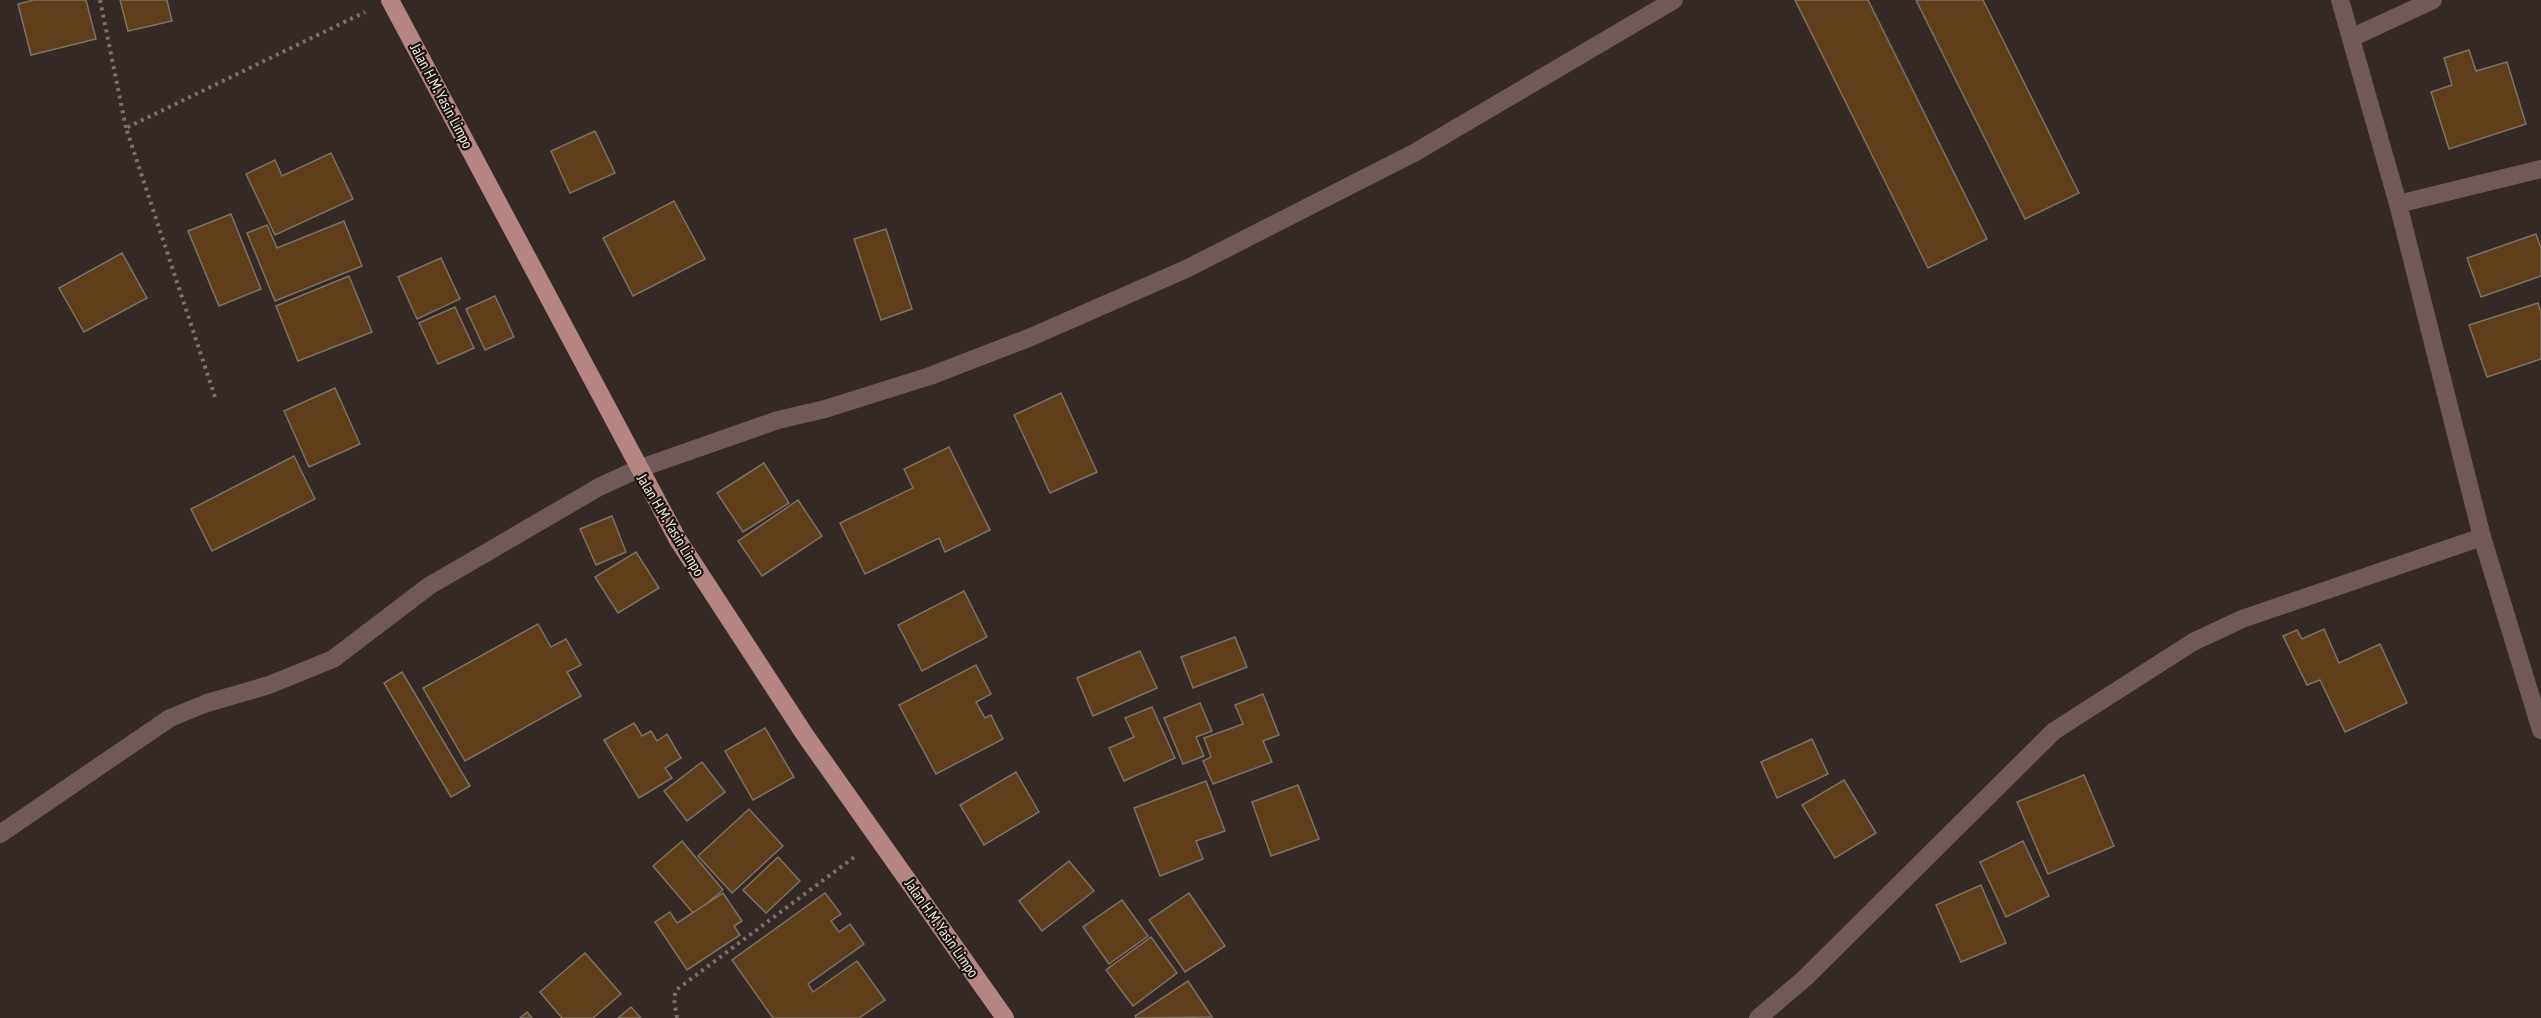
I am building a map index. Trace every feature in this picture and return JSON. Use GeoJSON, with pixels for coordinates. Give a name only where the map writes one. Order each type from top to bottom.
{"type":"FeatureCollection","features":[{"type":"Feature","properties":{"kind":"main road","name":"Jalan H.M. Yasin Limpo"},"geometry":{"type":"LineString","coordinates":[[391,0],[638,469],[684,550],[805,735],[1005,1018]]}},
{"type":"Feature","properties":{"kind":"street"},"geometry":{"type":"LineString","coordinates":[[0,834],[170,718],[207,703],[269,685],[333,660],[429,586],[541,520],[638,469],[778,420],[825,409],[930,376],[1031,338],[1186,269],[1414,153],[1674,0]]}},
{"type":"Feature","properties":{"kind":"street"},"geometry":{"type":"LineString","coordinates":[[2340,0],[2398,204],[2482,537],[2541,730]]}},
{"type":"Feature","properties":{"kind":"street"},"geometry":{"type":"LineString","coordinates":[[2351,38],[2433,0]]}},
{"type":"Feature","properties":{"kind":"street"},"geometry":{"type":"LineString","coordinates":[[2398,204],[2541,169]]}},
{"type":"Feature","properties":{"kind":"street"},"geometry":{"type":"LineString","coordinates":[[1758,1018],[1804,979],[2054,732],[2193,642],[2242,619],[2482,537]]}},
{"type":"Feature","properties":{"kind":"path"},"geometry":{"type":"LineString","coordinates":[[100,0],[126,128],[216,398]]}},
{"type":"Feature","properties":{"kind":"path"},"geometry":{"type":"LineString","coordinates":[[126,128],[391,0]]}},
{"type":"Feature","properties":{"kind":"path"},"geometry":{"type":"LineString","coordinates":[[676,1018],[674,999],[676,990],[879,838]]}},
{"type":"Feature","properties":{"kind":"building"},"geometry":{"type":"Polygon","coordinates":[[[34,0],[86,0],[96,39],[31,55],[18,4],[34,0]]]}},
{"type":"Feature","properties":{"kind":"building"},"geometry":{"type":"Polygon","coordinates":[[[120,0],[167,0],[172,21],[128,31],[120,0]]]}},
{"type":"Feature","properties":{"kind":"building"},"geometry":{"type":"Polygon","coordinates":[[[1795,0],[1868,0],[1987,239],[1928,268],[1795,0]]]}},
{"type":"Feature","properties":{"kind":"building"},"geometry":{"type":"Polygon","coordinates":[[[1916,0],[1983,0],[2079,193],[2025,219],[1916,0]]]}},
{"type":"Feature","properties":{"kind":"building"},"geometry":{"type":"Polygon","coordinates":[[[2469,50],[2476,71],[2507,62],[2526,124],[2449,149],[2431,92],[2452,85],[2444,58],[2469,50]]]}},
{"type":"Feature","properties":{"kind":"building"},"geometry":{"type":"Polygon","coordinates":[[[595,131],[615,173],[570,193],[551,151],[595,131]]]}},
{"type":"Feature","properties":{"kind":"building"},"geometry":{"type":"Polygon","coordinates":[[[331,153],[353,199],[275,235],[246,174],[275,160],[282,176],[331,153]]]}},
{"type":"Feature","properties":{"kind":"building"},"geometry":{"type":"Polygon","coordinates":[[[674,201],[705,259],[633,296],[603,238],[674,201]]]}},
{"type":"Feature","properties":{"kind":"building"},"geometry":{"type":"Polygon","coordinates":[[[231,214],[261,289],[219,306],[188,231],[231,214]]]}},
{"type":"Feature","properties":{"kind":"building"},"geometry":{"type":"Polygon","coordinates":[[[344,221],[362,266],[275,301],[247,233],[267,225],[277,248],[344,221]]]}},
{"type":"Feature","properties":{"kind":"building"},"geometry":{"type":"Polygon","coordinates":[[[886,229],[912,309],[881,320],[854,239],[886,229]]]}},
{"type":"Feature","properties":{"kind":"building"},"geometry":{"type":"Polygon","coordinates":[[[2536,234],[2541,248],[2541,276],[2481,297],[2467,258],[2536,234]]]}},
{"type":"Feature","properties":{"kind":"building"},"geometry":{"type":"Polygon","coordinates":[[[122,253],[147,298],[84,332],[59,288],[122,253]]]}},
{"type":"Feature","properties":{"kind":"building"},"geometry":{"type":"Polygon","coordinates":[[[441,258],[460,299],[417,319],[398,277],[441,258]]]}},
{"type":"Feature","properties":{"kind":"building"},"geometry":{"type":"Polygon","coordinates":[[[349,276],[372,332],[298,361],[276,306],[349,276]]]}},
{"type":"Feature","properties":{"kind":"building"},"geometry":{"type":"Polygon","coordinates":[[[495,296],[514,337],[485,350],[466,309],[495,296]]]}},
{"type":"Feature","properties":{"kind":"building"},"geometry":{"type":"Polygon","coordinates":[[[2538,303],[2541,313],[2541,359],[2487,377],[2469,325],[2538,303]]]}},
{"type":"Feature","properties":{"kind":"building"},"geometry":{"type":"Polygon","coordinates":[[[455,307],[474,348],[438,364],[419,323],[455,307]]]}},
{"type":"Feature","properties":{"kind":"building"},"geometry":{"type":"Polygon","coordinates":[[[335,388],[360,444],[309,467],[284,411],[335,388]]]}},
{"type":"Feature","properties":{"kind":"building"},"geometry":{"type":"Polygon","coordinates":[[[1061,393],[1097,472],[1050,493],[1014,415],[1061,393]]]}},
{"type":"Feature","properties":{"kind":"building"},"geometry":{"type":"Polygon","coordinates":[[[949,447],[990,530],[945,552],[939,538],[865,574],[840,523],[913,488],[904,469],[949,447]]]}},
{"type":"Feature","properties":{"kind":"building"},"geometry":{"type":"Polygon","coordinates":[[[294,456],[315,499],[212,551],[191,509],[294,456]]]}},
{"type":"Feature","properties":{"kind":"building"},"geometry":{"type":"Polygon","coordinates":[[[764,463],[789,503],[743,532],[717,493],[764,463]]]}},
{"type":"Feature","properties":{"kind":"building"},"geometry":{"type":"Polygon","coordinates":[[[798,500],[822,536],[762,576],[738,541],[798,500]]]}},
{"type":"Feature","properties":{"kind":"building"},"geometry":{"type":"Polygon","coordinates":[[[612,516],[626,552],[596,565],[580,529],[612,516]]]}},
{"type":"Feature","properties":{"kind":"building"},"geometry":{"type":"Polygon","coordinates":[[[636,552],[659,588],[618,613],[595,577],[636,552]]]}},
{"type":"Feature","properties":{"kind":"building"},"geometry":{"type":"Polygon","coordinates":[[[964,591],[987,637],[922,671],[898,625],[964,591]]]}},
{"type":"Feature","properties":{"kind":"building"},"geometry":{"type":"Polygon","coordinates":[[[538,624],[551,647],[566,639],[581,665],[567,672],[581,696],[465,761],[423,688],[538,624]]]}},
{"type":"Feature","properties":{"kind":"building"},"geometry":{"type":"Polygon","coordinates":[[[2324,629],[2339,663],[2380,644],[2407,703],[2345,732],[2320,680],[2307,685],[2283,636],[2297,630],[2302,639],[2324,629]]]}},
{"type":"Feature","properties":{"kind":"building"},"geometry":{"type":"Polygon","coordinates":[[[1235,637],[1247,667],[1193,688],[1181,657],[1235,637]]]}},
{"type":"Feature","properties":{"kind":"building"},"geometry":{"type":"Polygon","coordinates":[[[1140,651],[1157,688],[1093,716],[1077,678],[1140,651]]]}},
{"type":"Feature","properties":{"kind":"building"},"geometry":{"type":"Polygon","coordinates":[[[976,665],[991,694],[976,702],[985,718],[991,715],[1003,739],[936,774],[899,705],[976,665]]]}},
{"type":"Feature","properties":{"kind":"building"},"geometry":{"type":"Polygon","coordinates":[[[402,672],[470,786],[451,797],[384,683],[402,672]]]}},
{"type":"Feature","properties":{"kind":"building"},"geometry":{"type":"Polygon","coordinates":[[[1263,694],[1279,735],[1263,741],[1272,762],[1213,784],[1203,761],[1211,757],[1204,738],[1243,724],[1235,705],[1263,694]]]}},
{"type":"Feature","properties":{"kind":"building"},"geometry":{"type":"Polygon","coordinates":[[[1200,703],[1212,731],[1196,737],[1204,756],[1183,764],[1164,718],[1200,703]]]}},
{"type":"Feature","properties":{"kind":"building"},"geometry":{"type":"Polygon","coordinates":[[[1152,707],[1175,758],[1124,781],[1109,748],[1134,737],[1125,718],[1152,707]]]}},
{"type":"Feature","properties":{"kind":"building"},"geometry":{"type":"Polygon","coordinates":[[[634,723],[642,736],[651,731],[657,741],[667,734],[681,758],[665,768],[672,778],[639,798],[604,740],[634,723]]]}},
{"type":"Feature","properties":{"kind":"building"},"geometry":{"type":"Polygon","coordinates":[[[765,728],[794,777],[753,800],[725,751],[765,728]]]}},
{"type":"Feature","properties":{"kind":"building"},"geometry":{"type":"Polygon","coordinates":[[[1812,739],[1828,774],[1777,798],[1761,762],[1812,739]]]}},
{"type":"Feature","properties":{"kind":"building"},"geometry":{"type":"Polygon","coordinates":[[[702,762],[725,792],[687,821],[664,791],[702,762]]]}},
{"type":"Feature","properties":{"kind":"building"},"geometry":{"type":"Polygon","coordinates":[[[1016,772],[1039,812],[984,845],[960,805],[1016,772]]]}},
{"type":"Feature","properties":{"kind":"building"},"geometry":{"type":"Polygon","coordinates":[[[2084,775],[2114,846],[2048,874],[2017,802],[2084,775]]]}},
{"type":"Feature","properties":{"kind":"building"},"geometry":{"type":"Polygon","coordinates":[[[1844,780],[1876,833],[1835,858],[1802,805],[1844,780]]]}},
{"type":"Feature","properties":{"kind":"building"},"geometry":{"type":"Polygon","coordinates":[[[1206,781],[1225,831],[1196,841],[1203,859],[1160,876],[1134,808],[1206,781]]]}},
{"type":"Feature","properties":{"kind":"building"},"geometry":{"type":"Polygon","coordinates":[[[1298,785],[1319,839],[1271,856],[1252,802],[1298,785]]]}},
{"type":"Feature","properties":{"kind":"building"},"geometry":{"type":"Polygon","coordinates":[[[749,809],[783,846],[732,893],[698,856],[749,809]]]}},
{"type":"Feature","properties":{"kind":"building"},"geometry":{"type":"Polygon","coordinates":[[[682,841],[723,890],[694,914],[653,866],[682,841]]]}},
{"type":"Feature","properties":{"kind":"building"},"geometry":{"type":"Polygon","coordinates":[[[2023,841],[2049,896],[2006,917],[1980,862],[2023,841]]]}},
{"type":"Feature","properties":{"kind":"building"},"geometry":{"type":"Polygon","coordinates":[[[778,857],[800,881],[766,913],[743,890],[778,857]]]}},
{"type":"Feature","properties":{"kind":"building"},"geometry":{"type":"Polygon","coordinates":[[[1069,861],[1094,891],[1042,931],[1019,901],[1069,861]]]}},
{"type":"Feature","properties":{"kind":"building"},"geometry":{"type":"Polygon","coordinates":[[[1981,885],[2006,943],[1961,962],[1936,905],[1981,885]]]}},
{"type":"Feature","properties":{"kind":"building"},"geometry":{"type":"Polygon","coordinates":[[[723,893],[742,921],[734,926],[740,935],[687,970],[655,922],[670,912],[677,923],[723,893]]]}},
{"type":"Feature","properties":{"kind":"building"},"geometry":{"type":"Polygon","coordinates":[[[825,893],[841,914],[831,921],[839,932],[850,924],[864,944],[808,984],[813,992],[857,961],[885,1000],[859,1018],[773,1018],[732,960],[825,893]]]}},
{"type":"Feature","properties":{"kind":"building"},"geometry":{"type":"Polygon","coordinates":[[[1189,893],[1225,946],[1185,972],[1149,920],[1189,893]]]}},
{"type":"Feature","properties":{"kind":"building"},"geometry":{"type":"Polygon","coordinates":[[[1122,900],[1148,936],[1109,964],[1083,927],[1122,900]]]}},
{"type":"Feature","properties":{"kind":"building"},"geometry":{"type":"Polygon","coordinates":[[[1151,937],[1177,973],[1133,1006],[1106,970],[1151,937]]]}},
{"type":"Feature","properties":{"kind":"building"},"geometry":{"type":"Polygon","coordinates":[[[585,953],[621,994],[593,1018],[562,1018],[540,992],[585,953]]]}},
{"type":"Feature","properties":{"kind":"building"},"geometry":{"type":"Polygon","coordinates":[[[1188,981],[1212,1017],[1136,1018],[1135,1016],[1188,981]]]}},
{"type":"Feature","properties":{"kind":"building"},"geometry":{"type":"Polygon","coordinates":[[[631,1007],[641,1018],[618,1018],[631,1007]]]}},
{"type":"Feature","properties":{"kind":"building"},"geometry":{"type":"Polygon","coordinates":[[[527,1012],[532,1018],[520,1018],[527,1012]]]}}]}
